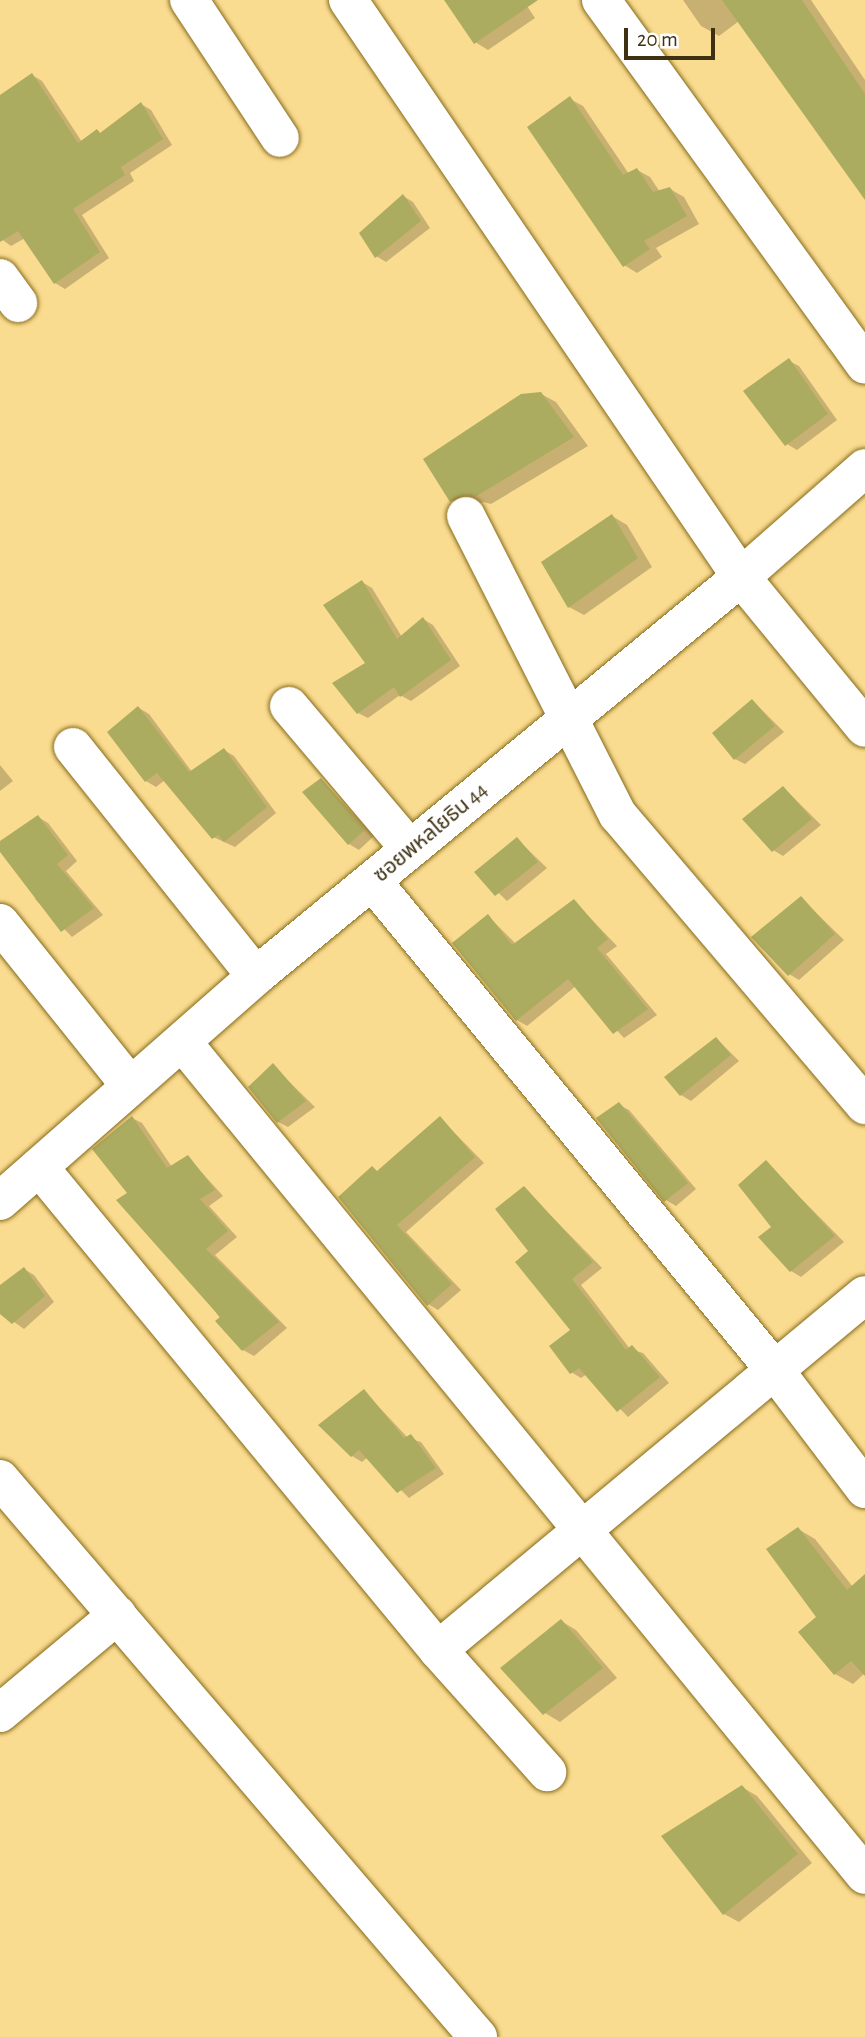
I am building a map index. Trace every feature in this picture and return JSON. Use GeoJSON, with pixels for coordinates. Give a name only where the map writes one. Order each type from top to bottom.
{"type":"FeatureCollection","features":[{"type":"Feature","properties":{"kind":"street"},"geometry":{"type":"LineString","coordinates":[[189,0],[279,138]]}},
{"type":"Feature","properties":{"kind":"street"},"geometry":{"type":"LineString","coordinates":[[348,0],[741,577],[865,728]]}},
{"type":"Feature","properties":{"kind":"street"},"geometry":{"type":"LineString","coordinates":[[601,0],[865,365]]}},
{"type":"Feature","properties":{"kind":"street","name":"ซอยพหลโยธิน 44"},"geometry":{"type":"LineString","coordinates":[[3,1194],[39,1167],[129,1084],[184,1044],[256,976],[373,882],[566,718],[741,577],[865,468]]}},
{"type":"Feature","properties":{"kind":"street"},"geometry":{"type":"LineString","coordinates":[[466,516],[566,718],[618,815],[865,1105]]}},
{"type":"Feature","properties":{"kind":"street"},"geometry":{"type":"LineString","coordinates":[[289,706],[410,849]]}},
{"type":"Feature","properties":{"kind":"street"},"geometry":{"type":"LineString","coordinates":[[73,747],[256,976]]}},
{"type":"Feature","properties":{"kind":"street"},"geometry":{"type":"LineString","coordinates":[[373,882],[773,1368],[865,1489]]}},
{"type":"Feature","properties":{"kind":"street"},"geometry":{"type":"LineString","coordinates":[[0,923],[129,1084]]}},
{"type":"Feature","properties":{"kind":"street"},"geometry":{"type":"LineString","coordinates":[[184,1044],[865,1875]]}},
{"type":"Feature","properties":{"kind":"street"},"geometry":{"type":"LineString","coordinates":[[39,1167],[439,1650],[547,1772]]}},
{"type":"Feature","properties":{"kind":"street"},"geometry":{"type":"LineString","coordinates":[[439,1650],[582,1527],[865,1295]]}},
{"type":"Feature","properties":{"kind":"street"},"geometry":{"type":"LineString","coordinates":[[0,1479],[473,2035]]}},
{"type":"Feature","properties":{"kind":"street"},"geometry":{"type":"LineString","coordinates":[[0,1713],[117,1615]]}},
{"type":"Feature","properties":{"kind":"building"},"geometry":{"type":"Polygon","coordinates":[[[444,0],[538,0],[474,44],[444,0]]]}},
{"type":"Feature","properties":{"kind":"building"},"geometry":{"type":"Polygon","coordinates":[[[722,0],[802,0],[865,94],[865,200],[722,0]]]}},
{"type":"Feature","properties":{"kind":"building"},"geometry":{"type":"Polygon","coordinates":[[[32,73],[78,143],[97,129],[100,133],[141,102],[163,139],[121,167],[125,175],[73,209],[100,252],[54,284],[18,231],[0,242],[0,95],[32,73]]]}},
{"type":"Feature","properties":{"kind":"building"},"geometry":{"type":"Polygon","coordinates":[[[570,96],[623,175],[637,168],[653,192],[670,187],[687,216],[644,241],[650,249],[623,267],[527,127],[570,96]]]}},
{"type":"Feature","properties":{"kind":"building"},"geometry":{"type":"Polygon","coordinates":[[[403,194],[421,221],[375,258],[359,233],[403,194]]]}},
{"type":"Feature","properties":{"kind":"building"},"geometry":{"type":"Polygon","coordinates":[[[789,358],[828,414],[785,446],[743,391],[789,358]]]}},
{"type":"Feature","properties":{"kind":"building"},"geometry":{"type":"Polygon","coordinates":[[[541,392],[574,437],[475,497],[466,494],[450,502],[423,459],[521,394],[541,392]]]}},
{"type":"Feature","properties":{"kind":"building"},"geometry":{"type":"Polygon","coordinates":[[[612,514],[638,558],[568,608],[541,562],[612,514]]]}},
{"type":"Feature","properties":{"kind":"building"},"geometry":{"type":"Polygon","coordinates":[[[362,580],[397,639],[423,617],[451,660],[400,697],[394,687],[357,714],[332,683],[365,663],[323,605],[362,580]]]}},
{"type":"Feature","properties":{"kind":"building"},"geometry":{"type":"Polygon","coordinates":[[[752,699],[775,726],[734,760],[712,733],[752,699]]]}},
{"type":"Feature","properties":{"kind":"building"},"geometry":{"type":"Polygon","coordinates":[[[138,706],[189,772],[224,748],[267,807],[224,842],[218,835],[212,839],[157,773],[145,782],[107,732],[138,706]]]}},
{"type":"Feature","properties":{"kind":"building"},"geometry":{"type":"Polygon","coordinates":[[[321,778],[365,830],[348,845],[302,792],[321,778]]]}},
{"type":"Feature","properties":{"kind":"building"},"geometry":{"type":"Polygon","coordinates":[[[783,786],[812,819],[772,852],[742,819],[783,786]]]}},
{"type":"Feature","properties":{"kind":"building"},"geometry":{"type":"Polygon","coordinates":[[[38,815],[68,855],[57,864],[94,908],[61,932],[0,852],[0,841],[38,815]]]}},
{"type":"Feature","properties":{"kind":"building"},"geometry":{"type":"Polygon","coordinates":[[[517,837],[538,862],[495,896],[474,872],[517,837]]]}},
{"type":"Feature","properties":{"kind":"building"},"geometry":{"type":"Polygon","coordinates":[[[801,896],[835,934],[788,976],[751,937],[801,896]]]}},
{"type":"Feature","properties":{"kind":"building"},"geometry":{"type":"Polygon","coordinates":[[[574,899],[608,939],[597,948],[648,1009],[613,1034],[568,979],[516,1021],[452,943],[488,914],[512,945],[574,899]]]}},
{"type":"Feature","properties":{"kind":"building"},"geometry":{"type":"Polygon","coordinates":[[[716,1037],[731,1055],[680,1096],[664,1077],[716,1037]]]}},
{"type":"Feature","properties":{"kind":"building"},"geometry":{"type":"Polygon","coordinates":[[[273,1063],[306,1101],[277,1123],[248,1087],[273,1063]]]}},
{"type":"Feature","properties":{"kind":"building"},"geometry":{"type":"Polygon","coordinates":[[[619,1102],[688,1183],[664,1202],[596,1118],[619,1102]]]}},
{"type":"Feature","properties":{"kind":"building"},"geometry":{"type":"Polygon","coordinates":[[[132,1116],[167,1168],[188,1155],[215,1190],[200,1199],[228,1231],[206,1249],[279,1322],[242,1351],[215,1321],[220,1317],[116,1200],[127,1193],[92,1149],[132,1116]]]}},
{"type":"Feature","properties":{"kind":"building"},"geometry":{"type":"Polygon","coordinates":[[[440,1116],[475,1157],[397,1225],[452,1284],[427,1306],[338,1197],[372,1166],[377,1171],[440,1116]]]}},
{"type":"Feature","properties":{"kind":"building"},"geometry":{"type":"Polygon","coordinates":[[[766,1160],[835,1236],[790,1272],[758,1237],[771,1227],[738,1185],[766,1160]]]}},
{"type":"Feature","properties":{"kind":"building"},"geometry":{"type":"Polygon","coordinates":[[[524,1186],[593,1262],[572,1279],[626,1350],[632,1345],[660,1377],[617,1412],[579,1368],[570,1374],[549,1346],[570,1330],[515,1262],[528,1251],[495,1209],[524,1186]]]}},
{"type":"Feature","properties":{"kind":"building"},"geometry":{"type":"Polygon","coordinates":[[[24,1267],[45,1296],[12,1324],[0,1314],[0,1285],[24,1267]]]}},
{"type":"Feature","properties":{"kind":"building"},"geometry":{"type":"Polygon","coordinates":[[[364,1389],[404,1438],[411,1434],[436,1468],[397,1493],[359,1450],[351,1457],[318,1425],[364,1389]]]}},
{"type":"Feature","properties":{"kind":"building"},"geometry":{"type":"Polygon","coordinates":[[[798,1527],[847,1590],[865,1574],[865,1676],[851,1661],[834,1675],[798,1632],[816,1617],[766,1549],[798,1527]]]}},
{"type":"Feature","properties":{"kind":"building"},"geometry":{"type":"Polygon","coordinates":[[[561,1619],[603,1668],[543,1715],[500,1668],[561,1619]]]}},
{"type":"Feature","properties":{"kind":"building"},"geometry":{"type":"Polygon","coordinates":[[[742,1785],[798,1854],[723,1915],[661,1836],[742,1785]]]}}]}
